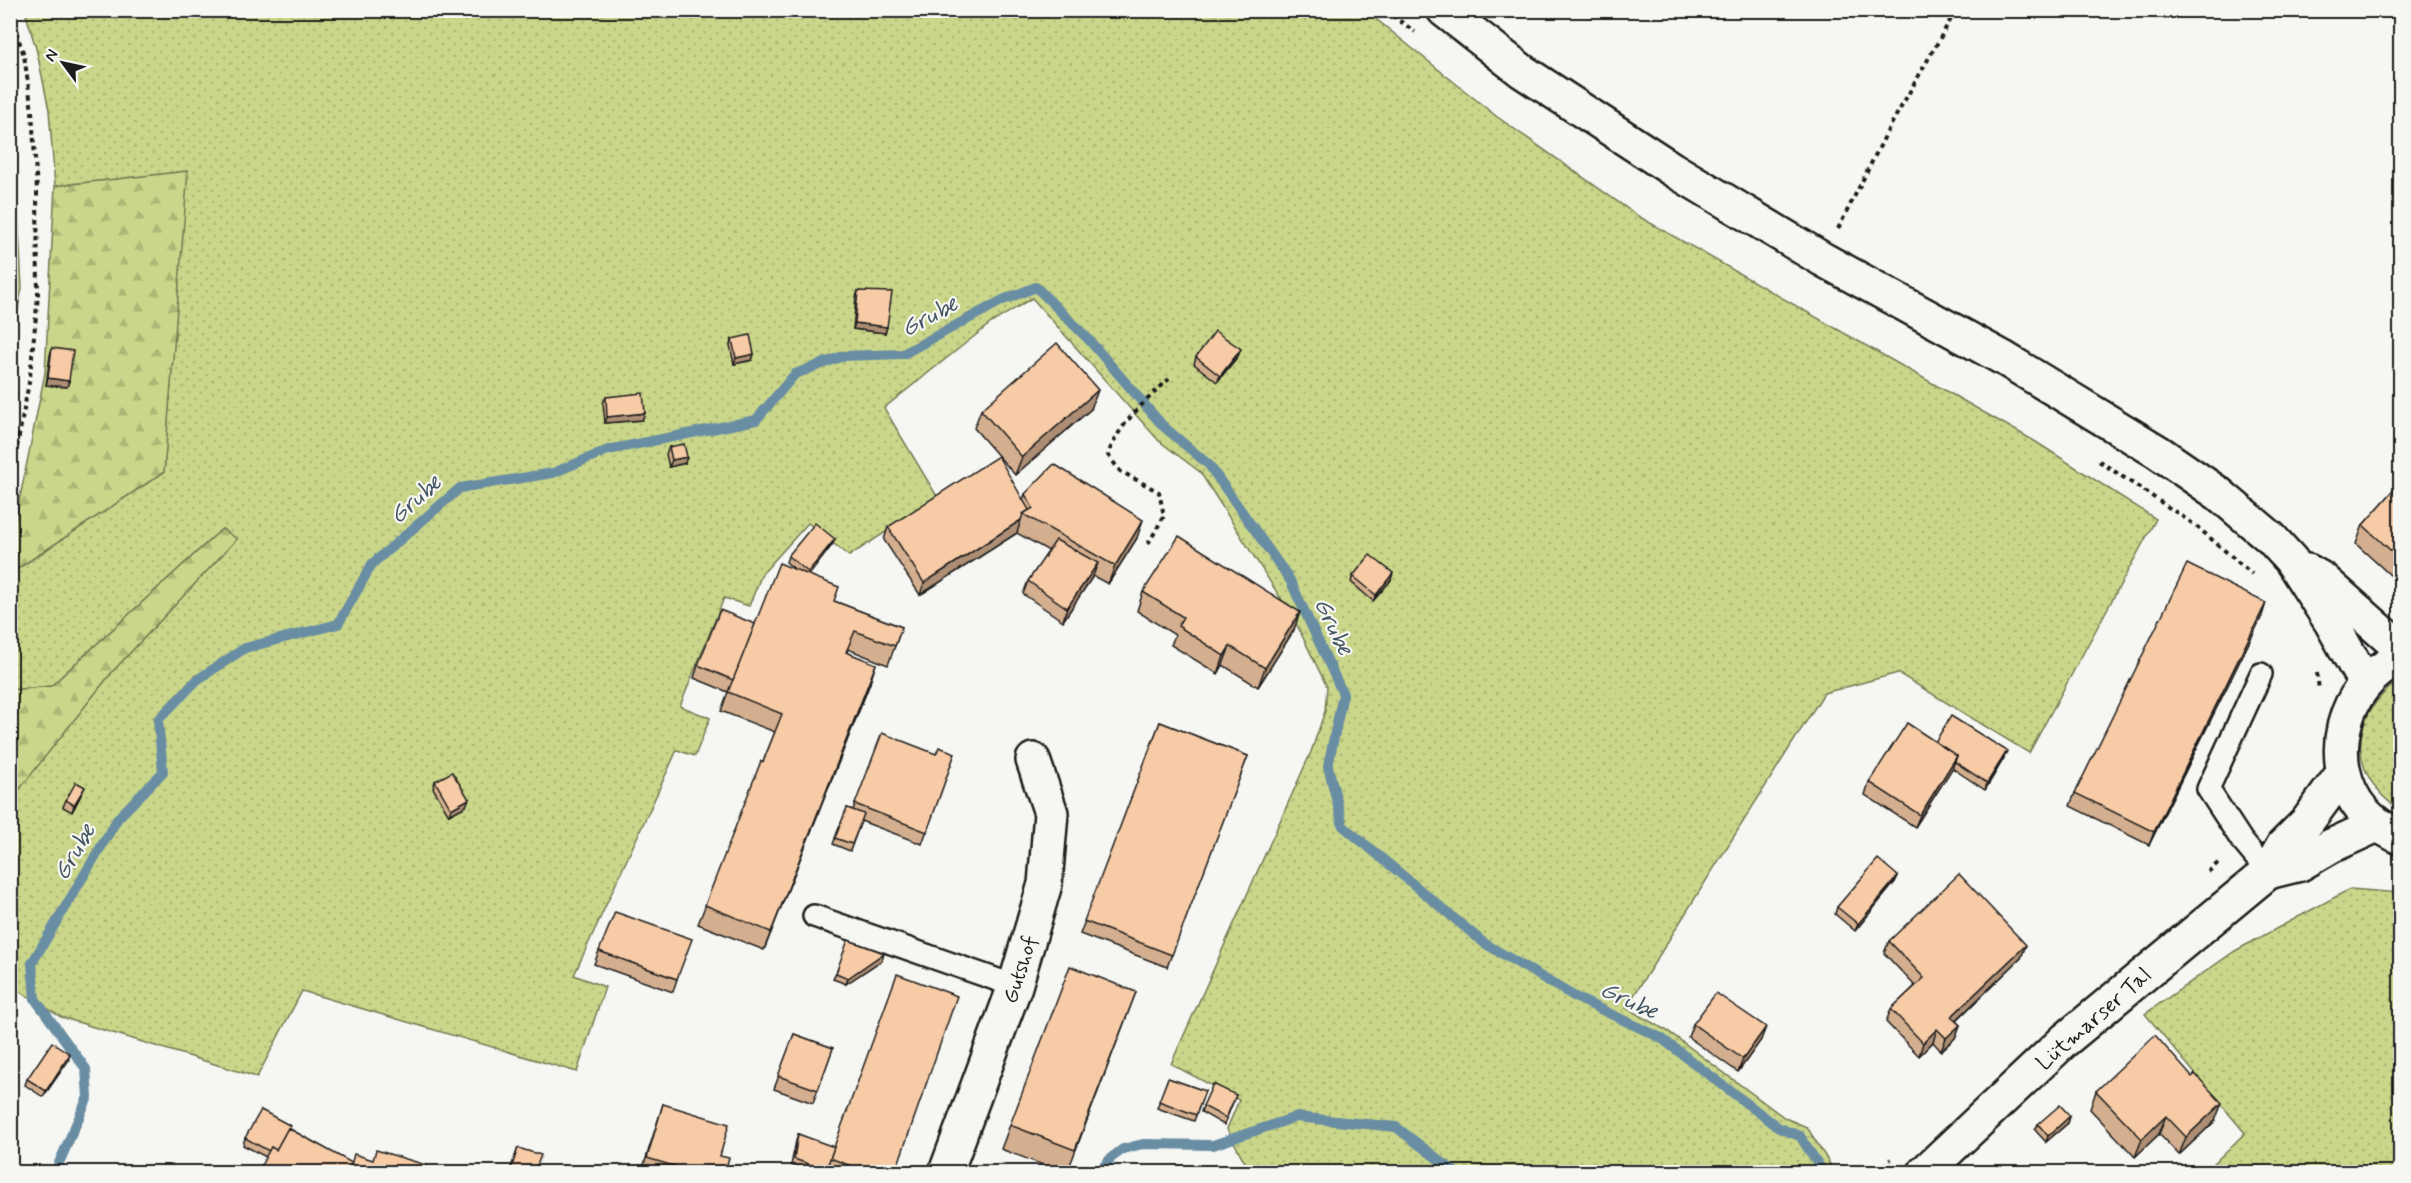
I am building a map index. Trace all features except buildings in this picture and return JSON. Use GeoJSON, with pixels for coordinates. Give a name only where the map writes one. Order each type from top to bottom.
{"type":"FeatureCollection","features":[{"type":"Feature","properties":{"kind":"street"},"geometry":{"type":"LineString","coordinates":[[1444,10],[1522,71],[1672,170],[1822,259],[2005,359],[2158,452],[2219,494],[2271,538],[2292,560],[2366,683]]}},
{"type":"Feature","properties":{"kind":"street"},"geometry":{"type":"LineString","coordinates":[[2292,560],[2322,579],[2400,648]]}},
{"type":"Feature","properties":{"kind":"street"},"geometry":{"type":"LineString","coordinates":[[2389,831],[2362,810],[2351,792],[2343,773],[2340,741],[2348,710],[2366,683],[2378,672],[2400,659]]}},
{"type":"Feature","properties":{"kind":"street","name":"Gutshof"},"geometry":{"type":"LineString","coordinates":[[946,1173],[1015,986],[1045,884],[1051,813],[1034,760]]}},
{"type":"Feature","properties":{"kind":"street","name":"Lütmarser Tal"},"geometry":{"type":"LineString","coordinates":[[1925,1173],[2065,1040],[2268,872],[2283,846],[2307,822],[2343,773]]}},
{"type":"Feature","properties":{"kind":"street","name":"Lütmarser Tal"},"geometry":{"type":"LineString","coordinates":[[2268,872],[2300,864],[2331,846],[2389,831]]}},
{"type":"Feature","properties":{"kind":"lane"},"geometry":{"type":"LineString","coordinates":[[2261,674],[2208,789],[2242,841],[2268,872]]}},
{"type":"Feature","properties":{"kind":"lane"},"geometry":{"type":"LineString","coordinates":[[813,916],[1015,986]]}},
{"type":"Feature","properties":{"kind":"path"},"geometry":{"type":"LineString","coordinates":[[1385,10],[1423,39]]}},
{"type":"Feature","properties":{"kind":"path"},"geometry":{"type":"LineString","coordinates":[[1822,259],[1888,130],[1956,10]]}},
{"type":"Feature","properties":{"kind":"path"},"geometry":{"type":"LineString","coordinates":[[10,15],[24,55],[32,111],[37,191],[38,295],[30,377],[10,484]]}},
{"type":"Feature","properties":{"kind":"path"},"geometry":{"type":"LineString","coordinates":[[1148,544],[1164,516],[1159,492],[1120,471],[1108,455],[1121,427],[1169,379]]}},
{"type":"Feature","properties":{"kind":"path"},"geometry":{"type":"LineString","coordinates":[[2091,456],[2195,525],[2258,580]]}},
{"type":"Feature","properties":{"kind":"path"},"geometry":{"type":"LineString","coordinates":[[2316,665],[2319,693]]}},
{"type":"Feature","properties":{"kind":"green space"},"geometry":{"type":"Polygon","coordinates":[[[25,11],[1366,11],[1496,116],[1638,216],[2036,442],[2156,519],[2029,753],[1898,673],[1824,693],[1626,1008],[1669,1032],[1785,1118],[1807,1127],[1830,1164],[1831,1172],[1250,1172],[1227,1129],[1239,1100],[1171,1064],[1311,752],[1325,711],[1327,687],[1294,619],[1200,472],[1159,441],[1032,298],[991,323],[884,408],[938,498],[849,556],[808,523],[762,574],[749,606],[724,598],[680,706],[710,718],[695,756],[677,750],[574,975],[605,987],[577,1072],[302,991],[257,1077],[61,1017],[11,986],[10,800],[112,672],[237,539],[222,529],[51,686],[11,690],[11,573],[164,472],[187,171],[55,186],[49,110],[37,52],[25,11]]]}},
{"type":"Feature","properties":{"kind":"green space"},"geometry":{"type":"Polygon","coordinates":[[[11,101],[22,288],[11,343],[11,101]]]}},
{"type":"Feature","properties":{"kind":"green space"},"geometry":{"type":"Polygon","coordinates":[[[188,171],[164,472],[11,573],[11,542],[45,373],[55,186],[188,171]]]}},
{"type":"Feature","properties":{"kind":"green space"},"geometry":{"type":"Polygon","coordinates":[[[222,529],[237,539],[112,672],[11,800],[11,690],[51,686],[222,529]]]}},
{"type":"Feature","properties":{"kind":"green space"},"geometry":{"type":"Polygon","coordinates":[[[2400,680],[2400,810],[2383,796],[2370,780],[2363,763],[2361,745],[2363,727],[2371,710],[2383,694],[2400,680]]]}},
{"type":"Feature","properties":{"kind":"green space"},"geometry":{"type":"Polygon","coordinates":[[[2350,889],[2400,893],[2400,1172],[2205,1172],[2245,1133],[2145,1014],[2235,951],[2350,889]]]}},
{"type":"Feature","properties":{"kind":"waterway","name":"Grube"},"geometry":{"type":"LineString","coordinates":[[55,1172],[88,1097],[86,1069],[35,999],[32,963],[118,818],[163,772],[158,720],[197,680],[245,648],[338,624],[372,564],[460,488],[553,473],[608,450],[756,420],[795,374],[843,356],[903,354],[1003,300],[1036,287],[1089,340],[1163,426],[1209,465],[1290,580],[1343,694],[1328,766],[1343,826],[1484,943],[1577,998],[1661,1038],[1779,1128],[1800,1136],[1823,1172]]}},
{"type":"Feature","properties":{"kind":"waterway"},"geometry":{"type":"LineString","coordinates":[[1099,1172],[1111,1158],[1123,1149],[1143,1144],[1213,1145],[1296,1117],[1396,1127],[1455,1172]]}}]}
